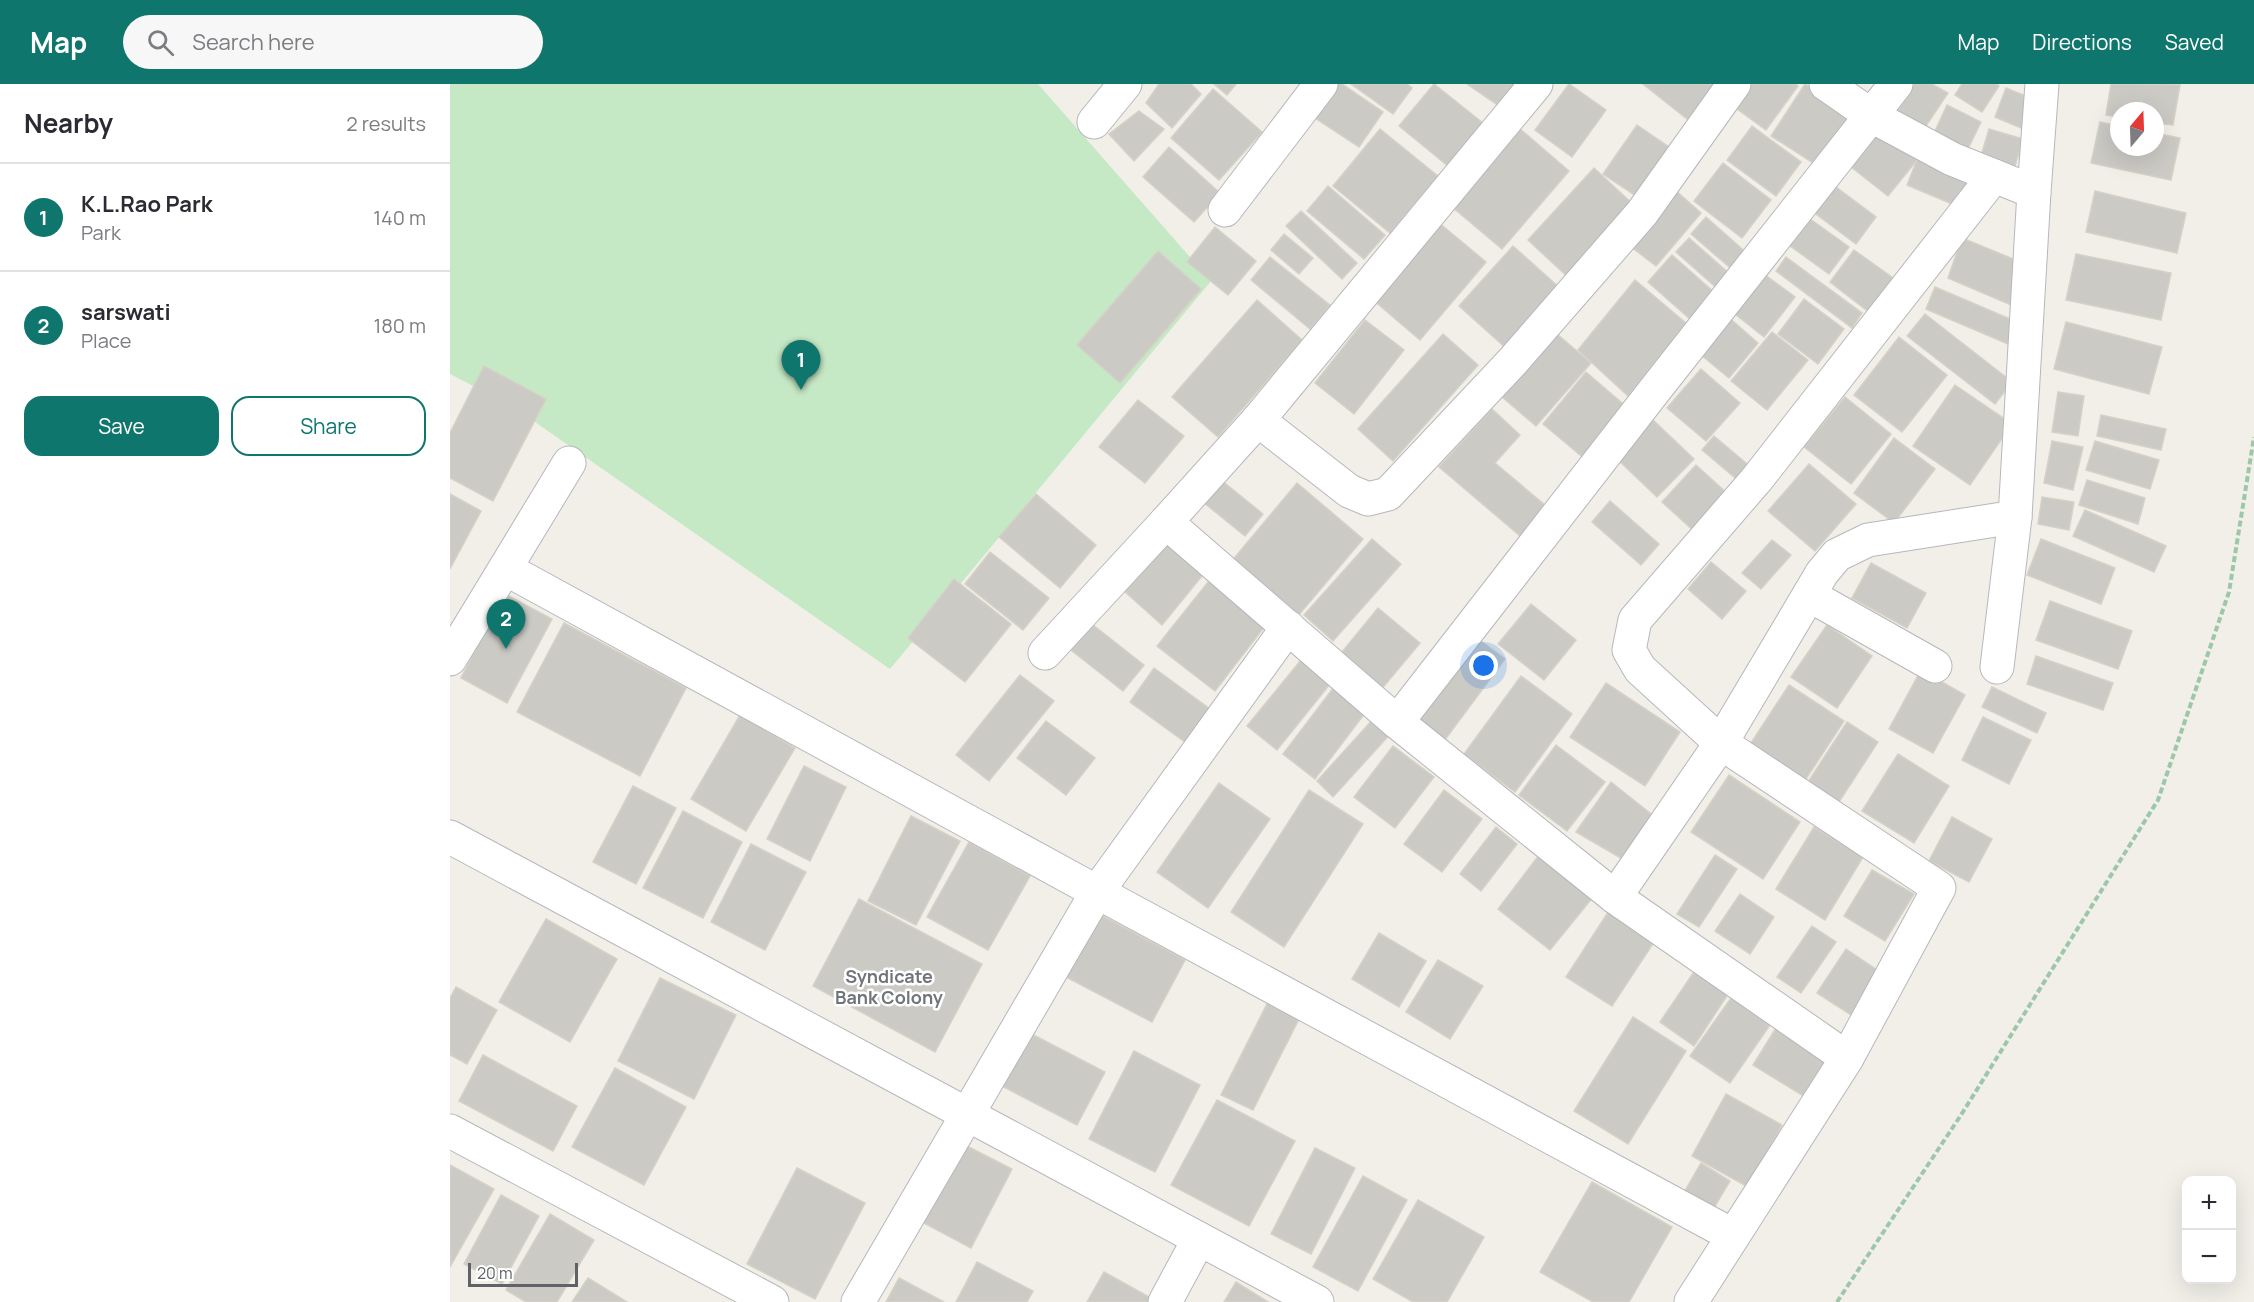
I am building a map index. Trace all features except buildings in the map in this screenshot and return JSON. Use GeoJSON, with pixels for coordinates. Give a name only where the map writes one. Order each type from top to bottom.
{"type":"FeatureCollection","features":[{"type":"Feature","properties":{"kind":"street"},"geometry":{"type":"LineString","coordinates":[[1094,122],[1125,84]]}},
{"type":"Feature","properties":{"kind":"street"},"geometry":{"type":"LineString","coordinates":[[1225,210],[1321,84]]}},
{"type":"Feature","properties":{"kind":"street"},"geometry":{"type":"LineString","coordinates":[[1045,653],[1258,420],[1536,84]]}},
{"type":"Feature","properties":{"kind":"street"},"geometry":{"type":"LineString","coordinates":[[1258,420],[1349,491],[1368,499],[1388,494],[1513,362],[1642,213],[1734,84]]}},
{"type":"Feature","properties":{"kind":"street"},"geometry":{"type":"LineString","coordinates":[[1826,84],[1872,116],[1952,159],[2034,192]]}},
{"type":"Feature","properties":{"kind":"street"},"geometry":{"type":"LineString","coordinates":[[1397,722],[1896,84]]}},
{"type":"Feature","properties":{"kind":"street"},"geometry":{"type":"LineString","coordinates":[[1997,667],[2015,517],[2042,84]]}},
{"type":"Feature","properties":{"kind":"street"},"geometry":{"type":"LineString","coordinates":[[1690,1302],[1847,1058],[1939,888],[1721,743],[1640,669],[1629,650],[1635,620],[1757,479],[1994,176]]}},
{"type":"Feature","properties":{"kind":"street"},"geometry":{"type":"LineString","coordinates":[[450,659],[568,463]]}},
{"type":"Feature","properties":{"kind":"street"},"geometry":{"type":"LineString","coordinates":[[1615,897],[1721,743],[1822,573],[1837,555],[1868,540],[2015,517]]}},
{"type":"Feature","properties":{"kind":"street"},"geometry":{"type":"LineString","coordinates":[[1166,522],[1397,722],[1615,897],[1847,1058]]}},
{"type":"Feature","properties":{"kind":"street"},"geometry":{"type":"LineString","coordinates":[[506,568],[1097,892],[1732,1235]]}},
{"type":"Feature","properties":{"kind":"street"},"geometry":{"type":"LineString","coordinates":[[1809,595],[1935,666]]}},
{"type":"Feature","properties":{"kind":"street"},"geometry":{"type":"LineString","coordinates":[[858,1302],[1097,892],[1288,627]]}},
{"type":"Feature","properties":{"kind":"street"},"geometry":{"type":"LineString","coordinates":[[450,837],[1317,1302]]}},
{"type":"Feature","properties":{"kind":"street"},"geometry":{"type":"LineString","coordinates":[[450,1131],[772,1302]]}},
{"type":"Feature","properties":{"kind":"street"},"geometry":{"type":"LineString","coordinates":[[1165,1302],[1199,1239]]}},
{"type":"Feature","properties":{"kind":"path"},"geometry":{"type":"LineString","coordinates":[[1837,1302],[1967,1105],[2158,800],[2229,592],[2254,437]]}},
{"type":"Feature","properties":{"kind":"green space"},"geometry":{"type":"Polygon","coordinates":[[[450,84],[1038,84],[1211,281],[890,669],[512,406],[450,374],[450,84]]]}},
{"type":"Feature","properties":{"kind":"place","name":"K.L.Rao Park"},"geometry":{"type":"Point","coordinates":[801,390]}},
{"type":"Feature","properties":{"kind":"place","name":"sarswati"},"geometry":{"type":"Point","coordinates":[506,649]}},
{"type":"Feature","properties":{"kind":"district","name":"Syndicate Bank Colony"},"geometry":{"type":"Point","coordinates":[889,987]}}]}
